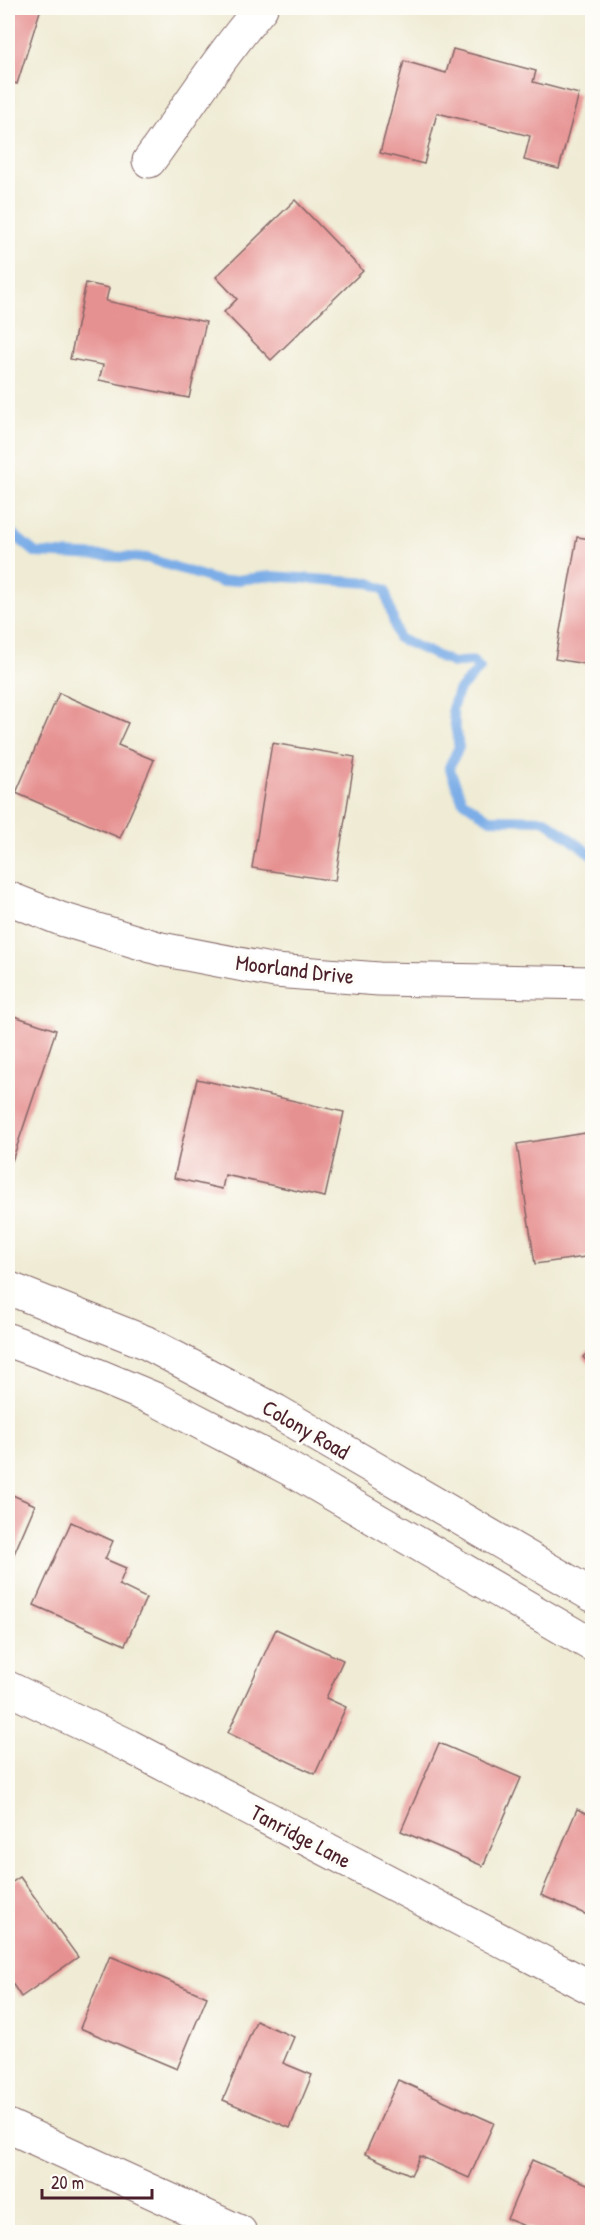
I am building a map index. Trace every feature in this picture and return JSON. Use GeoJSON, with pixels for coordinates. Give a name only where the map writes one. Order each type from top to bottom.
{"type":"FeatureCollection","features":[{"type":"Feature","properties":{"kind":"street"},"geometry":{"type":"LineString","coordinates":[[149,161],[230,45],[261,8]]}},
{"type":"Feature","properties":{"kind":"street","name":"Moorland Drive"},"geometry":{"type":"LineString","coordinates":[[8,898],[61,920],[161,949],[275,971],[379,979],[592,983]]}},
{"type":"Feature","properties":{"kind":"street","name":"Colony Road"},"geometry":{"type":"LineString","coordinates":[[8,1288],[145,1342],[276,1411],[592,1595]]}},
{"type":"Feature","properties":{"kind":"street","name":"Colony Road"},"geometry":{"type":"LineString","coordinates":[[8,1340],[157,1400],[288,1468],[592,1645]]}},
{"type":"Feature","properties":{"kind":"street","name":"Tanridge Lane"},"geometry":{"type":"LineString","coordinates":[[8,1688],[129,1746],[592,1988]]}},
{"type":"Feature","properties":{"kind":"street"},"geometry":{"type":"LineString","coordinates":[[8,2126],[240,2232]]}},
{"type":"Feature","properties":{"kind":"building"},"geometry":{"type":"Polygon","coordinates":[[[8,8],[41,8],[17,84],[8,81],[8,8]]]}},
{"type":"Feature","properties":{"kind":"building"},"geometry":{"type":"Polygon","coordinates":[[[453,49],[536,71],[533,82],[579,94],[559,169],[524,160],[530,136],[437,113],[424,164],[380,153],[404,61],[446,73],[453,49]]]}},
{"type":"Feature","properties":{"kind":"building"},"geometry":{"type":"Polygon","coordinates":[[[295,200],[363,271],[271,360],[224,312],[237,299],[216,277],[295,200]]]}},
{"type":"Feature","properties":{"kind":"building"},"geometry":{"type":"Polygon","coordinates":[[[86,283],[109,288],[106,301],[206,322],[189,398],[99,380],[103,365],[70,359],[86,283]]]}},
{"type":"Feature","properties":{"kind":"building"},"geometry":{"type":"Polygon","coordinates":[[[577,537],[592,539],[592,665],[555,659],[577,537]]]}},
{"type":"Feature","properties":{"kind":"building"},"geometry":{"type":"Polygon","coordinates":[[[59,693],[128,723],[118,745],[154,760],[120,838],[16,793],[59,693]]]}},
{"type":"Feature","properties":{"kind":"building"},"geometry":{"type":"Polygon","coordinates":[[[272,743],[355,757],[335,881],[252,868],[272,743]]]}},
{"type":"Feature","properties":{"kind":"building"},"geometry":{"type":"Polygon","coordinates":[[[8,1014],[56,1030],[12,1161],[8,1160],[8,1014]]]}},
{"type":"Feature","properties":{"kind":"building"},"geometry":{"type":"Polygon","coordinates":[[[197,1079],[344,1112],[325,1197],[225,1175],[222,1189],[174,1178],[197,1079]]]}},
{"type":"Feature","properties":{"kind":"building"},"geometry":{"type":"Polygon","coordinates":[[[592,1132],[592,1256],[535,1264],[517,1144],[592,1132]]]}},
{"type":"Feature","properties":{"kind":"building"},"geometry":{"type":"Polygon","coordinates":[[[592,1348],[592,1367],[583,1357],[592,1348]]]}},
{"type":"Feature","properties":{"kind":"building"},"geometry":{"type":"Polygon","coordinates":[[[8,1493],[35,1505],[8,1568],[8,1493]]]}},
{"type":"Feature","properties":{"kind":"building"},"geometry":{"type":"Polygon","coordinates":[[[71,1522],[113,1541],[105,1559],[126,1568],[119,1585],[146,1598],[125,1645],[34,1605],[71,1522]]]}},
{"type":"Feature","properties":{"kind":"building"},"geometry":{"type":"Polygon","coordinates":[[[276,1629],[343,1660],[326,1698],[346,1707],[315,1774],[228,1733],[276,1629]]]}},
{"type":"Feature","properties":{"kind":"building"},"geometry":{"type":"Polygon","coordinates":[[[439,1743],[521,1778],[483,1866],[401,1831],[439,1743]]]}},
{"type":"Feature","properties":{"kind":"building"},"geometry":{"type":"Polygon","coordinates":[[[577,1809],[592,1816],[592,1917],[541,1895],[577,1809]]]}},
{"type":"Feature","properties":{"kind":"building"},"geometry":{"type":"Polygon","coordinates":[[[20,1877],[78,1957],[21,1997],[8,1977],[8,1885],[20,1877]]]}},
{"type":"Feature","properties":{"kind":"building"},"geometry":{"type":"Polygon","coordinates":[[[110,1956],[207,1997],[177,2069],[80,2028],[110,1956]]]}},
{"type":"Feature","properties":{"kind":"building"},"geometry":{"type":"Polygon","coordinates":[[[256,2021],[294,2037],[283,2063],[312,2075],[290,2128],[223,2100],[256,2021]]]}},
{"type":"Feature","properties":{"kind":"building"},"geometry":{"type":"Polygon","coordinates":[[[398,2080],[494,2123],[469,2178],[420,2156],[411,2175],[365,2154],[398,2080]]]}},
{"type":"Feature","properties":{"kind":"building"},"geometry":{"type":"Polygon","coordinates":[[[532,2160],[592,2186],[592,2232],[540,2232],[507,2219],[532,2160]]]}},
{"type":"Feature","properties":{"kind":"waterway"},"geometry":{"type":"LineString","coordinates":[[8,530],[36,553],[147,558],[221,582],[271,576],[370,583],[385,590],[398,638],[453,663],[472,661],[480,668],[458,691],[452,709],[459,747],[449,767],[462,800],[489,819],[545,820],[592,855]]}}]}
